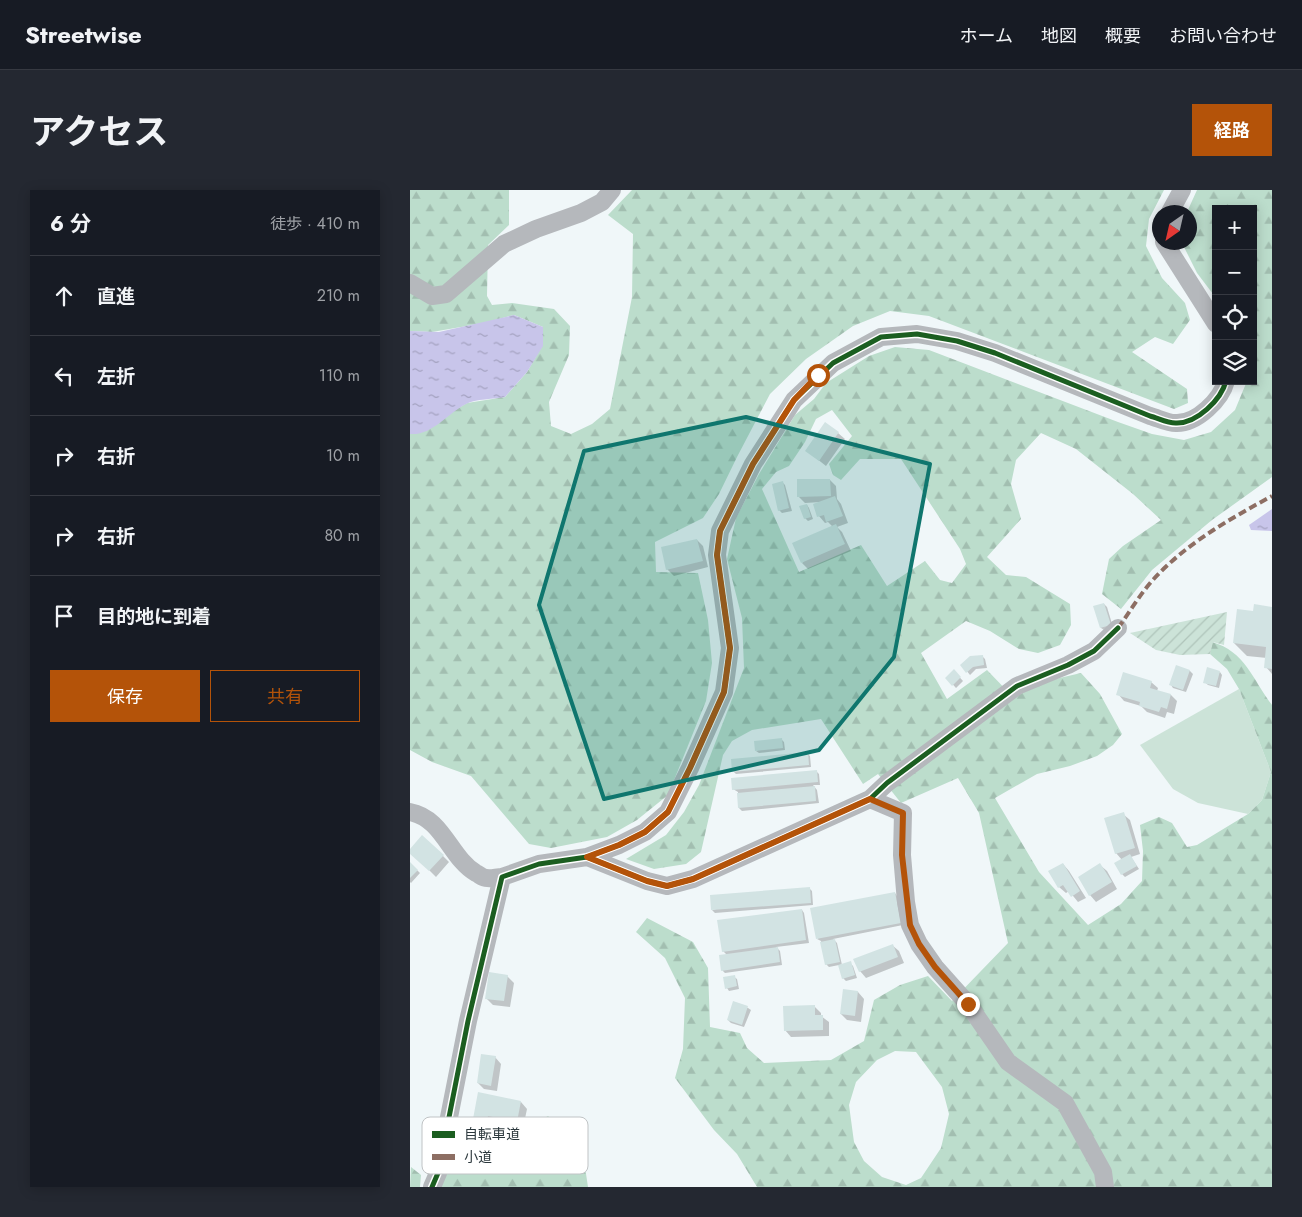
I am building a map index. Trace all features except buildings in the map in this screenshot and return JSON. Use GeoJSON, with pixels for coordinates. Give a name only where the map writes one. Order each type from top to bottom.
{"type":"FeatureCollection","features":[{"type":"Feature","properties":{"kind":"street"},"geometry":{"type":"LineString","coordinates":[[410,283],[432,296],[446,294],[504,244],[536,229],[581,214],[602,202],[612,190]]}},
{"type":"Feature","properties":{"kind":"street"},"geometry":{"type":"LineString","coordinates":[[1174,205],[1182,190]]}},
{"type":"Feature","properties":{"kind":"street"},"geometry":{"type":"LineString","coordinates":[[1169,250],[1212,318]]}},
{"type":"Feature","properties":{"kind":"street"},"geometry":{"type":"LineString","coordinates":[[410,812],[419,814],[438,828],[470,869],[486,878],[502,877],[539,864],[587,857],[619,845],[645,832],[668,812],[724,692],[730,648],[717,555],[720,531],[753,464],[794,400],[833,363],[882,337],[917,334],[949,339],[995,353],[1150,416],[1177,424],[1200,417],[1216,400],[1224,385]]}},
{"type":"Feature","properties":{"kind":"street"},"geometry":{"type":"LineString","coordinates":[[587,857],[647,881],[667,886],[693,879],[870,799],[887,783],[1017,686],[1068,665],[1094,651],[1118,628]]}},
{"type":"Feature","properties":{"kind":"street"},"geometry":{"type":"LineString","coordinates":[[870,799],[903,813],[902,855],[906,902],[910,925],[919,944],[935,967],[968,1004],[1008,1062],[1065,1103],[1104,1172],[1106,1187]]}},
{"type":"Feature","properties":{"kind":"street"},"geometry":{"type":"LineString","coordinates":[[449,1117],[468,1021],[502,877]]}},
{"type":"Feature","properties":{"kind":"street"},"geometry":{"type":"LineString","coordinates":[[432,1187],[438,1174]]}},
{"type":"Feature","properties":{"kind":"highlighted area"},"geometry":{"type":"Polygon","coordinates":[[[746,417],[930,464],[894,657],[819,750],[604,799],[539,605],[584,451],[746,417]]]}},
{"type":"Feature","properties":{"kind":"green space"},"geometry":{"type":"Polygon","coordinates":[[[410,190],[509,190],[509,225],[488,245],[487,296],[492,305],[512,303],[554,309],[570,326],[569,355],[549,402],[551,426],[571,434],[592,424],[610,409],[632,297],[633,234],[608,215],[632,190],[1164,190],[1156,205],[1152,205],[1146,246],[1162,278],[1185,303],[1190,320],[1173,344],[1155,337],[1132,352],[1187,389],[1188,403],[1174,409],[929,316],[890,311],[853,326],[806,359],[770,394],[719,494],[703,518],[655,542],[656,572],[698,573],[708,620],[712,663],[706,701],[668,795],[637,820],[607,837],[551,848],[529,844],[471,776],[432,762],[410,750],[410,434],[414,434],[467,403],[505,397],[527,372],[542,346],[543,327],[514,315],[484,323],[432,332],[410,331],[410,190]]]}},
{"type":"Feature","properties":{"kind":"green space"},"geometry":{"type":"Polygon","coordinates":[[[1197,190],[1272,190],[1272,477],[1212,520],[1152,570],[1121,609],[1102,594],[1109,559],[1123,546],[1161,520],[1133,494],[1076,449],[1041,433],[1016,460],[1011,484],[1021,519],[987,557],[1006,575],[1026,577],[1070,604],[1071,625],[1060,645],[1038,653],[1019,649],[990,631],[966,621],[921,653],[947,699],[987,670],[1014,698],[1038,683],[1081,673],[1100,694],[1122,734],[1113,745],[1097,756],[1070,766],[1037,774],[995,798],[1039,872],[1088,925],[1121,904],[1142,881],[1143,851],[1140,825],[1159,817],[1172,823],[1187,847],[1197,845],[1248,814],[1262,800],[1271,772],[1239,689],[1227,669],[1210,654],[1212,642],[1233,652],[1253,676],[1272,705],[1272,1187],[757,1187],[737,1154],[714,1130],[675,1078],[683,1049],[685,998],[665,958],[636,932],[647,918],[693,942],[708,968],[710,1027],[740,1033],[747,1048],[764,1063],[831,1060],[864,1041],[874,1000],[900,985],[928,976],[952,1001],[1008,943],[979,813],[958,778],[901,803],[878,774],[863,784],[821,719],[752,730],[732,741],[723,755],[701,852],[686,864],[654,869],[626,859],[666,835],[684,812],[699,785],[744,668],[742,618],[727,559],[736,518],[759,474],[795,415],[814,399],[826,383],[869,356],[895,347],[929,350],[1152,434],[1184,440],[1211,432],[1235,410],[1245,385],[1257,385],[1257,205],[1212,205],[1212,293],[1197,273],[1186,250],[1197,250],[1197,205],[1190,205],[1197,190]],[[832,410],[816,419],[805,442],[789,466],[776,472],[762,489],[799,572],[861,545],[887,586],[925,561],[940,580],[952,583],[966,564],[960,549],[901,459],[860,459],[841,480],[833,475],[829,464],[852,436],[832,410]],[[895,1051],[877,1060],[856,1082],[849,1105],[854,1142],[864,1161],[882,1177],[906,1185],[921,1178],[941,1148],[949,1114],[942,1087],[916,1052],[895,1051]]]}},
{"type":"Feature","properties":{"kind":"green space"},"geometry":{"type":"Polygon","coordinates":[[[1227,612],[1224,645],[1213,642],[1210,654],[1180,655],[1156,650],[1130,633],[1227,612]]]}},
{"type":"Feature","properties":{"kind":"green space"},"geometry":{"type":"Polygon","coordinates":[[[1239,689],[1271,772],[1262,800],[1248,814],[1198,803],[1173,789],[1140,745],[1239,689]]]}},
{"type":"Feature","properties":{"kind":"green space"},"geometry":{"type":"Polygon","coordinates":[[[411,1167],[421,1175],[420,1187],[410,1187],[411,1167]]]}},
{"type":"Feature","properties":{"kind":"green space"},"geometry":{"type":"Polygon","coordinates":[[[443,1174],[586,1174],[588,1187],[439,1187],[443,1174]]]}},
{"type":"Feature","properties":{"kind":"water"},"geometry":{"type":"Polygon","coordinates":[[[514,315],[543,327],[543,346],[527,372],[505,397],[470,402],[433,428],[418,434],[410,434],[410,331],[439,332],[514,315]]]}},
{"type":"Feature","properties":{"kind":"water"},"geometry":{"type":"Polygon","coordinates":[[[1272,509],[1272,531],[1251,530],[1249,525],[1272,509]]]}},
{"type":"Feature","properties":{"kind":"marked path"},"geometry":{"type":"LineString","coordinates":[[1118,628],[1151,582],[1164,568],[1193,544],[1223,524],[1272,496]]}},
{"type":"Feature","properties":{"kind":"cycle path"},"geometry":{"type":"LineString","coordinates":[[449,1117],[468,1021],[502,877],[539,864],[587,857],[619,845],[645,832],[668,812],[724,692],[730,648],[717,555],[720,531],[753,464],[794,400],[833,363],[881,337],[917,334],[957,341],[995,353],[1171,423],[1185,422],[1200,415],[1214,403],[1224,385]]}},
{"type":"Feature","properties":{"kind":"cycle path"},"geometry":{"type":"LineString","coordinates":[[587,857],[647,881],[667,886],[693,879],[870,799],[887,783],[1017,686],[1068,665],[1094,651],[1118,628]]}},
{"type":"Feature","properties":{"kind":"cycle path"},"geometry":{"type":"LineString","coordinates":[[432,1187],[438,1174]]}},
{"type":"Feature","properties":{"kind":"route"},"geometry":{"type":"LineString","coordinates":[[818,375],[794,400],[753,464],[720,531],[717,555],[730,648],[724,692],[690,768],[668,812],[645,832],[619,845],[587,857],[647,881],[667,886],[693,879],[870,799],[903,813],[902,855],[910,925],[919,944],[935,967],[968,1004]]}}]}
